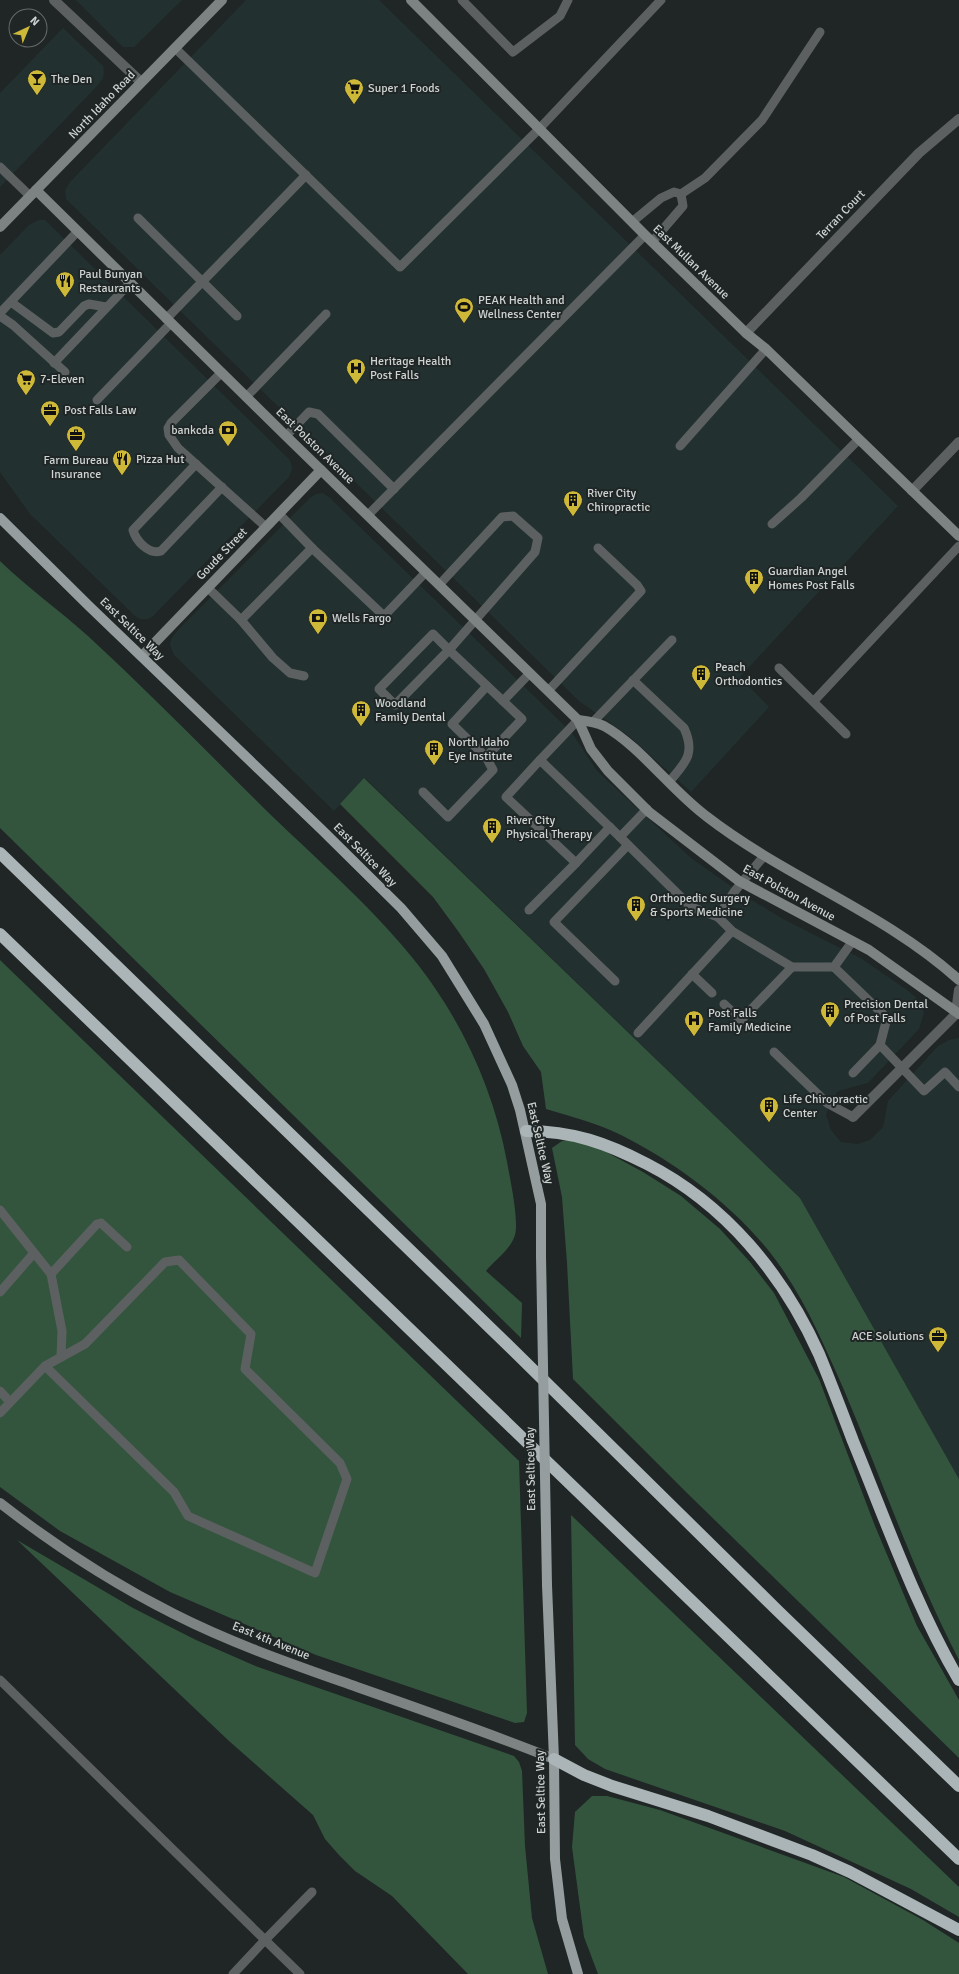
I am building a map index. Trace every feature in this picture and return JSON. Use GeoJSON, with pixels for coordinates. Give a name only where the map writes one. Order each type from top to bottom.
{"type":"FeatureCollection","features":[{"type":"Feature","properties":{"kind":"highway"},"geometry":{"type":"LineString","coordinates":[[0,853],[503,1340],[773,1606],[959,1786]]}},
{"type":"Feature","properties":{"kind":"highway"},"geometry":{"type":"LineString","coordinates":[[0,934],[959,1859]]}},
{"type":"Feature","properties":{"kind":"highway"},"geometry":{"type":"LineString","coordinates":[[526,1131],[570,1134],[595,1140],[619,1149],[685,1185],[721,1214],[752,1247],[779,1283],[818,1353],[908,1578],[933,1632],[959,1680]]}},
{"type":"Feature","properties":{"kind":"highway"},"geometry":{"type":"LineString","coordinates":[[554,1759],[584,1775],[612,1786],[708,1816],[812,1855],[864,1879],[959,1930]]}},
{"type":"Feature","properties":{"kind":"main road","name":"East Seltice Way"},"geometry":{"type":"LineString","coordinates":[[0,518],[401,908],[442,956],[484,1024],[512,1085],[526,1131],[541,1204],[547,1585],[554,1759],[556,1867],[562,1919],[578,1974]]}},
{"type":"Feature","properties":{"kind":"street"},"geometry":{"type":"LineString","coordinates":[[54,0],[142,82]]}},
{"type":"Feature","properties":{"kind":"street","name":"North Idaho Road"},"geometry":{"type":"LineString","coordinates":[[0,227],[222,0]]}},
{"type":"Feature","properties":{"kind":"street","name":"East Mullan Avenue"},"geometry":{"type":"LineString","coordinates":[[411,0],[644,235],[746,333],[766,349],[959,536]]}},
{"type":"Feature","properties":{"kind":"street","name":"Terran Court"},"geometry":{"type":"LineString","coordinates":[[746,333],[919,153],[959,119]]}},
{"type":"Feature","properties":{"kind":"street","name":"East Polston Avenue"},"geometry":{"type":"LineString","coordinates":[[33,193],[78,231],[221,373],[578,720],[591,749],[608,771],[647,809],[742,883],[869,950],[958,1012]]}},
{"type":"Feature","properties":{"kind":"street"},"geometry":{"type":"LineString","coordinates":[[912,491],[959,442]]}},
{"type":"Feature","properties":{"kind":"street","name":"Goude Street"},"geometry":{"type":"LineString","coordinates":[[142,656],[321,470]]}},
{"type":"Feature","properties":{"kind":"street","name":"East Polston Avenue"},"geometry":{"type":"LineString","coordinates":[[578,720],[604,726],[628,744],[705,816],[764,856],[899,933],[959,980]]}},
{"type":"Feature","properties":{"kind":"street"},"geometry":{"type":"LineString","coordinates":[[853,1117],[958,1012],[959,990]]}},
{"type":"Feature","properties":{"kind":"street","name":"East 4th Avenue"},"geometry":{"type":"LineString","coordinates":[[0,1503],[32,1528],[68,1552],[174,1614],[284,1661],[487,1732],[554,1759]]}},
{"type":"Feature","properties":{"kind":"lane"},"geometry":{"type":"LineString","coordinates":[[462,0],[513,52],[560,16],[568,0]]}},
{"type":"Feature","properties":{"kind":"lane"},"geometry":{"type":"LineString","coordinates":[[175,48],[400,267],[539,129],[661,0]]}},
{"type":"Feature","properties":{"kind":"lane"},"geometry":{"type":"LineString","coordinates":[[680,194],[705,178],[762,120],[820,32]]}},
{"type":"Feature","properties":{"kind":"lane"},"geometry":{"type":"LineString","coordinates":[[0,167],[33,193]]}},
{"type":"Feature","properties":{"kind":"lane"},"geometry":{"type":"LineString","coordinates":[[97,400],[169,321],[202,282],[306,175]]}},
{"type":"Feature","properties":{"kind":"lane"},"geometry":{"type":"LineString","coordinates":[[632,222],[661,198],[674,192],[680,194]]}},
{"type":"Feature","properties":{"kind":"lane"},"geometry":{"type":"LineString","coordinates":[[652,242],[683,206],[680,194]]}},
{"type":"Feature","properties":{"kind":"lane"},"geometry":{"type":"LineString","coordinates":[[138,218],[237,316]]}},
{"type":"Feature","properties":{"kind":"lane"},"geometry":{"type":"LineString","coordinates":[[0,313],[78,231]]}},
{"type":"Feature","properties":{"kind":"lane"},"geometry":{"type":"LineString","coordinates":[[368,516],[644,235]]}},
{"type":"Feature","properties":{"kind":"lane"},"geometry":{"type":"LineString","coordinates":[[54,363],[130,282]]}},
{"type":"Feature","properties":{"kind":"lane"},"geometry":{"type":"LineString","coordinates":[[11,302],[52,333],[59,332],[84,306],[89,304],[106,307]]}},
{"type":"Feature","properties":{"kind":"lane"},"geometry":{"type":"LineString","coordinates":[[246,397],[326,314]]}},
{"type":"Feature","properties":{"kind":"lane"},"geometry":{"type":"LineString","coordinates":[[0,316],[13,325],[65,372]]}},
{"type":"Feature","properties":{"kind":"lane"},"geometry":{"type":"LineString","coordinates":[[680,446],[766,349]]}},
{"type":"Feature","properties":{"kind":"lane"},"geometry":{"type":"LineString","coordinates":[[221,373],[168,428],[169,435],[178,448],[266,527]]}},
{"type":"Feature","properties":{"kind":"lane"},"geometry":{"type":"LineString","coordinates":[[286,436],[309,412],[318,414],[394,489]]}},
{"type":"Feature","properties":{"kind":"lane"},"geometry":{"type":"LineString","coordinates":[[772,524],[802,498],[859,439]]}},
{"type":"Feature","properties":{"kind":"lane"},"geometry":{"type":"LineString","coordinates":[[196,464],[133,530],[135,537],[150,551],[155,553],[161,551],[222,487]]}},
{"type":"Feature","properties":{"kind":"lane"},"geometry":{"type":"LineString","coordinates":[[278,514],[384,616],[426,572]]}},
{"type":"Feature","properties":{"kind":"lane"},"geometry":{"type":"LineString","coordinates":[[439,585],[502,517],[513,516],[538,538],[535,552],[476,621],[450,650],[395,705],[379,689],[433,634],[450,650],[487,686],[522,719],[486,757]]}},
{"type":"Feature","properties":{"kind":"lane"},"geometry":{"type":"LineString","coordinates":[[814,701],[959,546]]}},
{"type":"Feature","properties":{"kind":"lane"},"geometry":{"type":"LineString","coordinates":[[241,620],[312,548]]}},
{"type":"Feature","properties":{"kind":"lane"},"geometry":{"type":"LineString","coordinates":[[548,691],[641,591],[637,585],[598,548]]}},
{"type":"Feature","properties":{"kind":"lane"},"geometry":{"type":"LineString","coordinates":[[208,588],[241,620],[273,658],[290,673],[304,676]]}},
{"type":"Feature","properties":{"kind":"lane"},"geometry":{"type":"LineString","coordinates":[[592,722],[672,640]]}},
{"type":"Feature","properties":{"kind":"lane"},"geometry":{"type":"LineString","coordinates":[[779,668],[846,734]]}},
{"type":"Feature","properties":{"kind":"lane"},"geometry":{"type":"LineString","coordinates":[[503,701],[530,673]]}},
{"type":"Feature","properties":{"kind":"lane"},"geometry":{"type":"LineString","coordinates":[[633,680],[684,728],[688,736],[689,755],[685,764],[669,782]]}},
{"type":"Feature","properties":{"kind":"lane"},"geometry":{"type":"LineString","coordinates":[[423,792],[448,817],[493,770],[486,757],[452,724],[487,686]]}},
{"type":"Feature","properties":{"kind":"lane"},"geometry":{"type":"LineString","coordinates":[[576,863],[506,796],[578,720]]}},
{"type":"Feature","properties":{"kind":"lane"},"geometry":{"type":"LineString","coordinates":[[540,760],[691,907],[718,917],[732,931],[792,967],[834,967],[887,1018],[880,1045],[853,1073]]}},
{"type":"Feature","properties":{"kind":"lane"},"geometry":{"type":"LineString","coordinates":[[620,837],[647,809]]}},
{"type":"Feature","properties":{"kind":"lane"},"geometry":{"type":"LineString","coordinates":[[529,910],[610,827]]}},
{"type":"Feature","properties":{"kind":"lane"},"geometry":{"type":"LineString","coordinates":[[615,981],[554,922],[628,845]]}},
{"type":"Feature","properties":{"kind":"lane"},"geometry":{"type":"LineString","coordinates":[[718,917],[742,883],[764,856]]}},
{"type":"Feature","properties":{"kind":"lane"},"geometry":{"type":"LineString","coordinates":[[638,1033],[732,931]]}},
{"type":"Feature","properties":{"kind":"lane"},"geometry":{"type":"LineString","coordinates":[[834,967],[852,942]]}},
{"type":"Feature","properties":{"kind":"lane"},"geometry":{"type":"LineString","coordinates":[[724,1004],[741,1020],[792,967]]}},
{"type":"Feature","properties":{"kind":"lane"},"geometry":{"type":"LineString","coordinates":[[692,974],[712,993]]}},
{"type":"Feature","properties":{"kind":"lane"},"geometry":{"type":"LineString","coordinates":[[880,1045],[924,1091],[945,1072],[959,1087]]}},
{"type":"Feature","properties":{"kind":"lane"},"geometry":{"type":"LineString","coordinates":[[774,1052],[827,1103],[853,1117]]}},
{"type":"Feature","properties":{"kind":"lane"},"geometry":{"type":"LineString","coordinates":[[0,1210],[50,1274],[62,1330],[61,1357]]}},
{"type":"Feature","properties":{"kind":"lane"},"geometry":{"type":"LineString","coordinates":[[50,1274],[97,1224],[101,1223],[127,1247]]}},
{"type":"Feature","properties":{"kind":"lane"},"geometry":{"type":"LineString","coordinates":[[0,1292],[34,1253]]}},
{"type":"Feature","properties":{"kind":"lane"},"geometry":{"type":"LineString","coordinates":[[0,1413],[45,1366],[85,1344],[165,1262],[179,1260],[251,1334],[245,1369],[340,1463],[347,1479],[315,1573],[188,1516],[174,1492],[45,1366]]}},
{"type":"Feature","properties":{"kind":"lane"},"geometry":{"type":"LineString","coordinates":[[0,1391],[10,1402]]}},
{"type":"Feature","properties":{"kind":"lane"},"geometry":{"type":"LineString","coordinates":[[1,1683],[300,1974]]}},
{"type":"Feature","properties":{"kind":"lane"},"geometry":{"type":"LineString","coordinates":[[233,1974],[312,1892]]}},
{"type":"Feature","properties":{"kind":"shaded area"},"geometry":{"type":"Polygon","coordinates":[[[76,0],[182,0],[134,47],[123,47],[76,0]]]}},
{"type":"Feature","properties":{"kind":"shaded area"},"geometry":{"type":"Polygon","coordinates":[[[246,0],[379,0],[898,506],[740,677],[769,707],[691,792],[630,737],[579,701],[66,199],[65,190],[70,182],[246,0]]]}},
{"type":"Feature","properties":{"kind":"shaded area"},"geometry":{"type":"Polygon","coordinates":[[[63,28],[103,66],[103,78],[0,187],[0,93],[44,48],[48,48],[48,43],[63,28]]]}},
{"type":"Feature","properties":{"kind":"shaded area"},"geometry":{"type":"Polygon","coordinates":[[[39,220],[45,220],[289,459],[291,463],[292,469],[289,477],[153,616],[148,619],[140,619],[134,615],[30,514],[0,472],[0,255],[29,225],[39,220]]]}},
{"type":"Feature","properties":{"kind":"shaded area"},"geometry":{"type":"Polygon","coordinates":[[[323,493],[330,498],[572,733],[597,771],[691,858],[745,896],[783,919],[862,959],[907,990],[920,1001],[924,1013],[919,1029],[868,1083],[838,1091],[831,1101],[826,1115],[831,1130],[841,1142],[858,1144],[870,1140],[883,1127],[888,1101],[938,1046],[949,1040],[959,1038],[959,1479],[800,1198],[365,778],[334,811],[174,655],[170,645],[171,639],[177,631],[310,498],[316,494],[323,493]]]}},
{"type":"Feature","properties":{"kind":"green space"},"geometry":{"type":"Polygon","coordinates":[[[0,561],[77,626],[112,658],[273,817],[349,889],[385,926],[419,966],[435,988],[463,1034],[475,1059],[494,1109],[501,1136],[514,1199],[516,1228],[515,1235],[510,1245],[486,1271],[522,1303],[521,1338],[0,828],[0,561]]]}},
{"type":"Feature","properties":{"kind":"green space"},"geometry":{"type":"Polygon","coordinates":[[[364,778],[800,1198],[959,1479],[959,1660],[927,1594],[829,1356],[805,1306],[786,1274],[760,1240],[743,1222],[705,1188],[684,1173],[642,1146],[621,1135],[584,1120],[546,1109],[541,1072],[523,1046],[508,1012],[484,969],[433,897],[340,804],[364,778]]]}},
{"type":"Feature","properties":{"kind":"green space"},"geometry":{"type":"Polygon","coordinates":[[[0,960],[519,1461],[527,1713],[524,1722],[515,1723],[316,1655],[170,1592],[60,1531],[0,1487],[0,960]]]}},
{"type":"Feature","properties":{"kind":"green space"},"geometry":{"type":"Polygon","coordinates":[[[577,1139],[595,1146],[643,1172],[681,1196],[720,1229],[750,1262],[774,1293],[819,1379],[875,1526],[917,1626],[959,1700],[959,1758],[688,1494],[573,1379],[562,1197],[552,1148],[562,1141],[577,1139]]]}},
{"type":"Feature","properties":{"kind":"green space"},"geometry":{"type":"Polygon","coordinates":[[[571,1515],[959,1887],[959,1917],[911,1889],[785,1831],[605,1769],[588,1759],[575,1745],[571,1515]]]}},
{"type":"Feature","properties":{"kind":"green space"},"geometry":{"type":"Polygon","coordinates":[[[17,1540],[133,1608],[196,1640],[258,1667],[514,1756],[519,1762],[522,1771],[525,1846],[532,1918],[548,1974],[468,1974],[392,1896],[355,1871],[339,1855],[325,1839],[313,1815],[229,1741],[17,1540]]]}},
{"type":"Feature","properties":{"kind":"green space"},"geometry":{"type":"Polygon","coordinates":[[[592,1796],[607,1796],[660,1810],[844,1877],[923,1920],[959,1943],[959,1974],[598,1974],[584,1937],[572,1847],[575,1812],[592,1796]]]}},
{"type":"Feature","properties":{"kind":"place","name":"The Den"},"geometry":{"type":"Point","coordinates":[37,96]}},
{"type":"Feature","properties":{"kind":"place","name":"Super 1 Foods"},"geometry":{"type":"Point","coordinates":[354,105]}},
{"type":"Feature","properties":{"kind":"place","name":"Paul Bunyan Restaurants"},"geometry":{"type":"Point","coordinates":[65,298]}},
{"type":"Feature","properties":{"kind":"place","name":"PEAK Health and Wellness Center"},"geometry":{"type":"Point","coordinates":[464,324]}},
{"type":"Feature","properties":{"kind":"place","name":"Heritage Health Post Falls"},"geometry":{"type":"Point","coordinates":[356,385]}},
{"type":"Feature","properties":{"kind":"place","name":"7-Eleven"},"geometry":{"type":"Point","coordinates":[26,396]}},
{"type":"Feature","properties":{"kind":"place","name":"Post Falls Law"},"geometry":{"type":"Point","coordinates":[50,427]}},
{"type":"Feature","properties":{"kind":"place","name":"bankcda"},"geometry":{"type":"Point","coordinates":[228,447]}},
{"type":"Feature","properties":{"kind":"place","name":"Farm Bureau Insurance"},"geometry":{"type":"Point","coordinates":[76,452]}},
{"type":"Feature","properties":{"kind":"place","name":"Pizza Hut"},"geometry":{"type":"Point","coordinates":[122,476]}},
{"type":"Feature","properties":{"kind":"place","name":"River City Chiropractic"},"geometry":{"type":"Point","coordinates":[573,517]}},
{"type":"Feature","properties":{"kind":"place","name":"Guardian Angel Homes Post Falls"},"geometry":{"type":"Point","coordinates":[754,595]}},
{"type":"Feature","properties":{"kind":"place","name":"Wells Fargo"},"geometry":{"type":"Point","coordinates":[318,635]}},
{"type":"Feature","properties":{"kind":"place","name":"Peach Orthodontics"},"geometry":{"type":"Point","coordinates":[701,691]}},
{"type":"Feature","properties":{"kind":"place","name":"Woodland Family Dental"},"geometry":{"type":"Point","coordinates":[361,727]}},
{"type":"Feature","properties":{"kind":"place","name":"North Idaho Eye Institute"},"geometry":{"type":"Point","coordinates":[434,766]}},
{"type":"Feature","properties":{"kind":"place","name":"River City Physical Therapy"},"geometry":{"type":"Point","coordinates":[492,844]}},
{"type":"Feature","properties":{"kind":"place","name":"Orthopedic Surgery & Sports Medicine"},"geometry":{"type":"Point","coordinates":[636,922]}},
{"type":"Feature","properties":{"kind":"place","name":"Precision Dental of Post Falls"},"geometry":{"type":"Point","coordinates":[830,1028]}},
{"type":"Feature","properties":{"kind":"place","name":"Post Falls Family Medicine"},"geometry":{"type":"Point","coordinates":[694,1037]}},
{"type":"Feature","properties":{"kind":"place","name":"Life Chiropractic Center"},"geometry":{"type":"Point","coordinates":[769,1123]}},
{"type":"Feature","properties":{"kind":"place","name":"ACE Solutions"},"geometry":{"type":"Point","coordinates":[938,1353]}}]}
